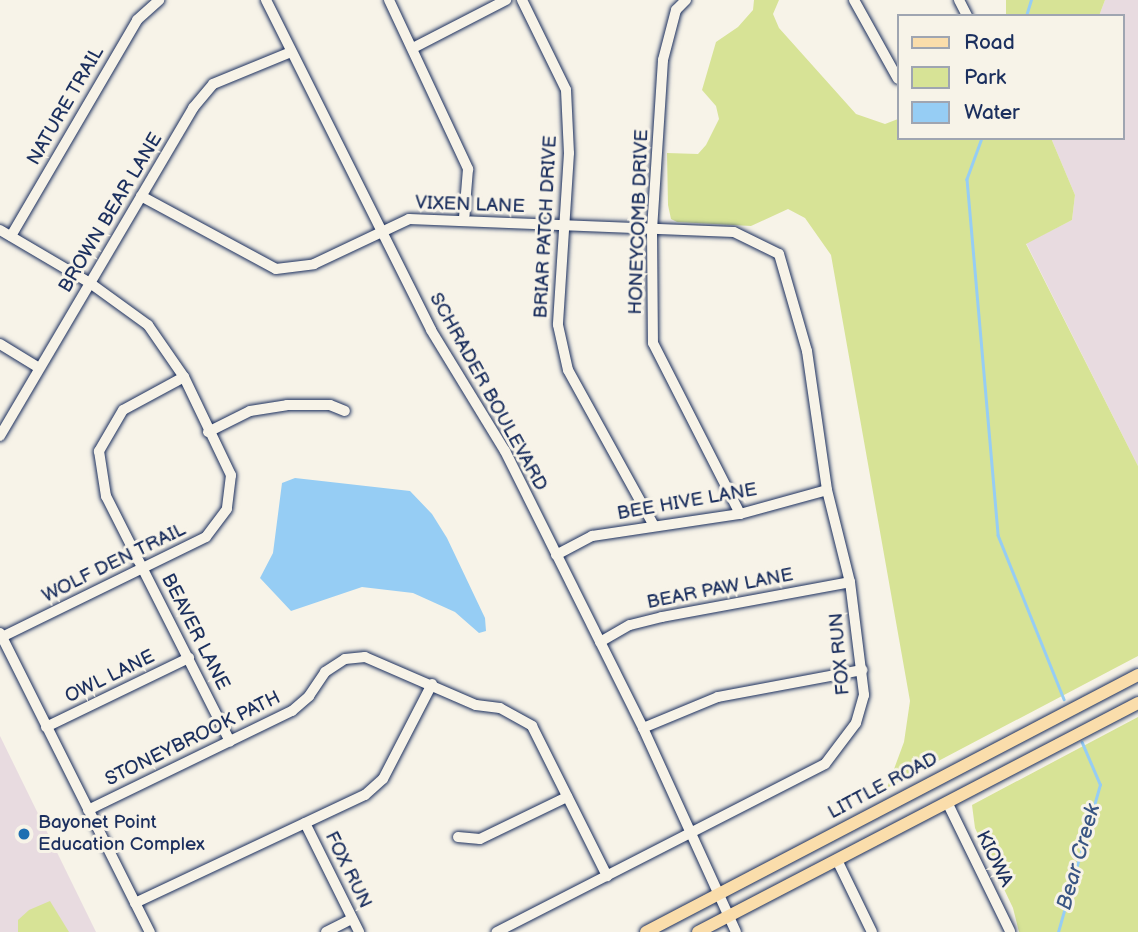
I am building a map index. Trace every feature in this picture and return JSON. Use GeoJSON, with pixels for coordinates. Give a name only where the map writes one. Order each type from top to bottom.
{"type":"FeatureCollection","features":[{"type":"Feature","properties":{"kind":"main road","name":"LITTLE ROAD"},"geometry":{"type":"LineString","coordinates":[[646,932],[1138,675]]}},
{"type":"Feature","properties":{"kind":"main road"},"geometry":{"type":"LineString","coordinates":[[698,932],[1138,703]]}},
{"type":"Feature","properties":{"kind":"street","name":"NATURE TRAIL"},"geometry":{"type":"LineString","coordinates":[[11,236],[136,20],[159,0]]}},
{"type":"Feature","properties":{"kind":"street","name":"SCHRADER BOULEVARD"},"geometry":{"type":"LineString","coordinates":[[266,0],[431,330],[505,450],[643,728],[736,932]]}},
{"type":"Feature","properties":{"kind":"street"},"geometry":{"type":"LineString","coordinates":[[389,0],[468,169],[464,218]]}},
{"type":"Feature","properties":{"kind":"street"},"geometry":{"type":"LineString","coordinates":[[413,48],[506,0]]}},
{"type":"Feature","properties":{"kind":"street","name":"BRIAR PATCH DRIVE"},"geometry":{"type":"LineString","coordinates":[[522,0],[566,90],[566,227],[558,325],[568,370],[654,526]]}},
{"type":"Feature","properties":{"kind":"street","name":"HONEYCOMB DRIVE"},"geometry":{"type":"LineString","coordinates":[[686,0],[676,10],[663,60],[652,231],[653,343],[740,514]]}},
{"type":"Feature","properties":{"kind":"street"},"geometry":{"type":"LineString","coordinates":[[854,0],[897,77]]}},
{"type":"Feature","properties":{"kind":"street","name":"BROWN BEAR LANE"},"geometry":{"type":"LineString","coordinates":[[0,436],[141,196],[213,84],[291,52]]}},
{"type":"Feature","properties":{"kind":"street","name":"VIXEN LANE"},"geometry":{"type":"LineString","coordinates":[[141,196],[276,270],[314,264],[409,219],[464,218],[566,227],[734,232],[779,254]]}},
{"type":"Feature","properties":{"kind":"street","name":"WOLF DEN TRAIL"},"geometry":{"type":"LineString","coordinates":[[0,230],[90,283],[148,325],[184,377],[208,432],[231,475],[227,509],[206,537],[1,634]]}},
{"type":"Feature","properties":{"kind":"street","name":"FOX RUN"},"geometry":{"type":"LineString","coordinates":[[496,932],[693,834],[825,764],[856,723],[864,695],[850,582],[827,490],[807,351],[779,254]]}},
{"type":"Feature","properties":{"kind":"street"},"geometry":{"type":"LineString","coordinates":[[0,344],[39,368]]}},
{"type":"Feature","properties":{"kind":"street","name":"BEAVER LANE"},"geometry":{"type":"LineString","coordinates":[[184,377],[123,410],[99,451],[106,496],[230,741]]}},
{"type":"Feature","properties":{"kind":"street"},"geometry":{"type":"LineString","coordinates":[[208,432],[250,411],[287,405],[330,405],[345,411]]}},
{"type":"Feature","properties":{"kind":"street","name":"BEE HIVE LANE"},"geometry":{"type":"LineString","coordinates":[[556,555],[592,536],[740,514],[827,490]]}},
{"type":"Feature","properties":{"kind":"street","name":"BEAR PAW LANE"},"geometry":{"type":"LineString","coordinates":[[600,642],[630,625],[662,617],[850,582]]}},
{"type":"Feature","properties":{"kind":"street"},"geometry":{"type":"LineString","coordinates":[[1,634],[150,932]]}},
{"type":"Feature","properties":{"kind":"street","name":"STONEYBROOK PATH"},"geometry":{"type":"LineString","coordinates":[[88,810],[292,711],[309,696],[325,671],[345,659],[365,657],[386,662],[476,705],[520,716],[532,726],[607,876]]}},
{"type":"Feature","properties":{"kind":"street","name":"OWL LANE"},"geometry":{"type":"LineString","coordinates":[[46,727],[189,659]]}},
{"type":"Feature","properties":{"kind":"street"},"geometry":{"type":"LineString","coordinates":[[643,728],[718,697],[862,670]]}},
{"type":"Feature","properties":{"kind":"street"},"geometry":{"type":"LineString","coordinates":[[135,903],[365,795],[383,779],[432,684]]}},
{"type":"Feature","properties":{"kind":"street"},"geometry":{"type":"LineString","coordinates":[[458,837],[480,839],[567,797]]}},
{"type":"Feature","properties":{"kind":"street","name":"KIOWA"},"geometry":{"type":"LineString","coordinates":[[947,802],[1010,931]]}},
{"type":"Feature","properties":{"kind":"street","name":"FOX RUN"},"geometry":{"type":"LineString","coordinates":[[305,823],[359,932]]}},
{"type":"Feature","properties":{"kind":"street"},"geometry":{"type":"LineString","coordinates":[[837,860],[872,932]]}},
{"type":"Feature","properties":{"kind":"street"},"geometry":{"type":"LineString","coordinates":[[326,932],[352,919]]}},
{"type":"Feature","properties":{"kind":"shaded area"},"geometry":{"type":"Polygon","coordinates":[[[1105,0],[1138,0],[1138,466],[1026,243],[1072,220],[1075,195],[1052,140],[1124,140],[1124,14],[1100,14],[1105,0]]]}},
{"type":"Feature","properties":{"kind":"shaded area","name":"Bayonet Point Education Complex"},"geometry":{"type":"Polygon","coordinates":[[[0,736],[96,932],[0,932],[0,736]]]}},
{"type":"Feature","properties":{"kind":"green space"},"geometry":{"type":"Polygon","coordinates":[[[754,0],[779,0],[773,14],[779,28],[856,114],[885,124],[897,119],[897,140],[1052,140],[1075,195],[1072,220],[1026,244],[1138,466],[1138,656],[887,788],[904,742],[910,701],[831,255],[805,218],[788,209],[751,226],[677,222],[671,219],[668,205],[667,153],[698,154],[706,145],[719,119],[716,106],[702,90],[716,42],[738,27],[753,10],[754,0]]]}},
{"type":"Feature","properties":{"kind":"green space"},"geometry":{"type":"Polygon","coordinates":[[[1006,0],[1105,0],[1100,14],[1006,14],[1006,0]]]}},
{"type":"Feature","properties":{"kind":"green space"},"geometry":{"type":"Polygon","coordinates":[[[1138,717],[1138,932],[1019,932],[1013,908],[975,828],[972,805],[1138,717]]]}},
{"type":"Feature","properties":{"kind":"green space"},"geometry":{"type":"Polygon","coordinates":[[[50,901],[69,932],[18,932],[18,920],[29,910],[50,901]]]}},
{"type":"Feature","properties":{"kind":"water"},"geometry":{"type":"Polygon","coordinates":[[[295,478],[410,491],[432,514],[447,538],[485,618],[486,631],[479,633],[455,612],[413,593],[362,587],[291,611],[260,578],[273,553],[282,483],[295,478]]]}},
{"type":"Feature","properties":{"kind":"waterway"},"geometry":{"type":"LineString","coordinates":[[1027,14],[1031,0]]}},
{"type":"Feature","properties":{"kind":"waterway"},"geometry":{"type":"LineString","coordinates":[[981,140],[967,179],[998,535],[1064,699]]}},
{"type":"Feature","properties":{"kind":"waterway","name":"Bear Creek"},"geometry":{"type":"LineString","coordinates":[[1058,932],[1100,785],[1082,743]]}},
{"type":"Feature","properties":{"kind":"place","name":"Bayonet Point Education Complex"},"geometry":{"type":"Point","coordinates":[24,834]}}]}
